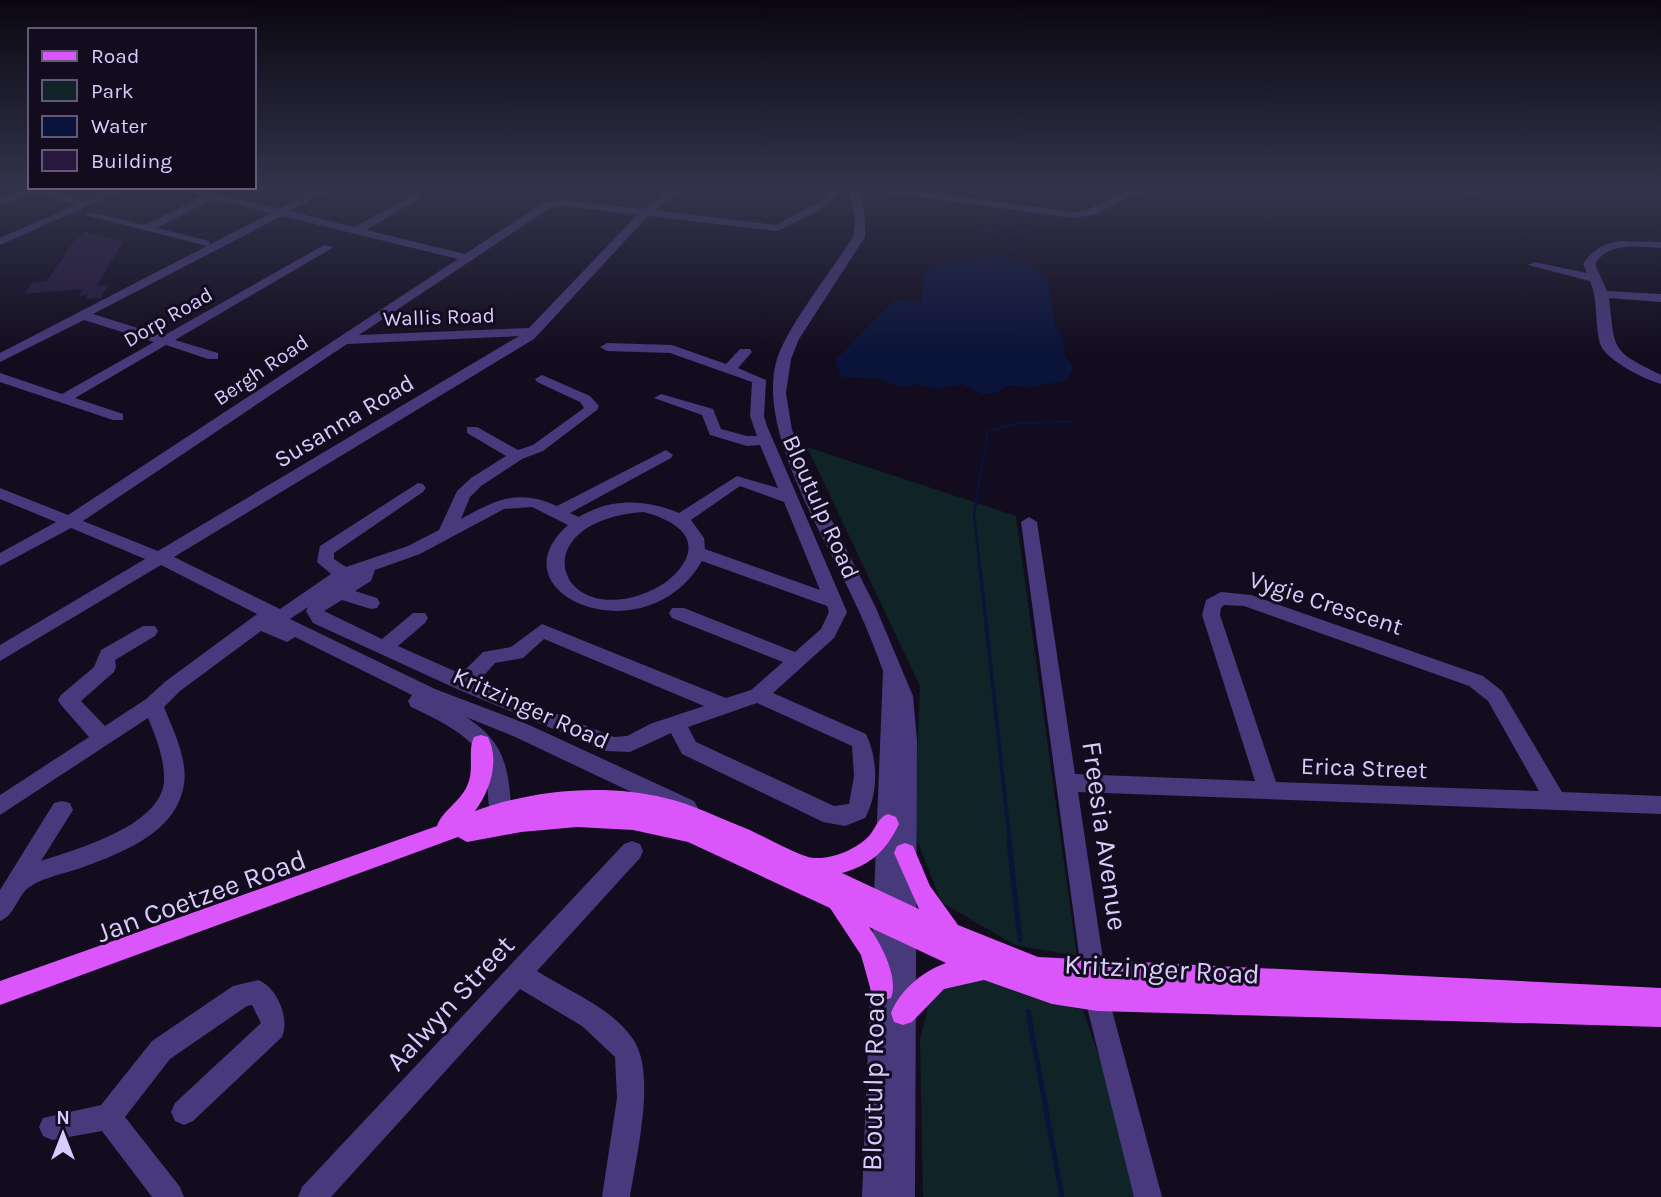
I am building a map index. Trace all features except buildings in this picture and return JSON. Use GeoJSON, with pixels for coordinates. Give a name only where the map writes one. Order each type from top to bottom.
{"type":"FeatureCollection","features":[{"type":"Feature","properties":{"kind":"main road"},"geometry":{"type":"LineString","coordinates":[[420,845],[461,814],[470,803],[484,768],[481,743]]}},
{"type":"Feature","properties":{"kind":"main road","name":"Kritzinger Road"},"geometry":{"type":"LineString","coordinates":[[420,845],[500,811],[581,799],[629,801],[694,816],[762,845],[810,869],[895,919],[996,967],[1039,979],[1095,986],[1661,1016]]}},
{"type":"Feature","properties":{"kind":"main road","name":"Kritzinger Road"},"geometry":{"type":"LineString","coordinates":[[420,845],[466,832],[568,817],[603,819],[687,832],[824,894],[895,919],[951,932],[996,967]]}},
{"type":"Feature","properties":{"kind":"main road"},"geometry":{"type":"LineString","coordinates":[[810,869],[862,856],[883,838],[887,824]]}},
{"type":"Feature","properties":{"kind":"main road","name":"Jan Coetzee Road"},"geometry":{"type":"LineString","coordinates":[[0,993],[420,845]]}},
{"type":"Feature","properties":{"kind":"main road","name":"Jan Coetzee Road"},"geometry":{"type":"LineString","coordinates":[[0,1001],[420,845]]}},
{"type":"Feature","properties":{"kind":"main road"},"geometry":{"type":"LineString","coordinates":[[905,853],[914,881],[929,908],[951,932]]}},
{"type":"Feature","properties":{"kind":"main road"},"geometry":{"type":"LineString","coordinates":[[824,894],[842,907],[861,932],[871,950],[882,989]]}},
{"type":"Feature","properties":{"kind":"main road"},"geometry":{"type":"LineString","coordinates":[[903,1013],[930,982],[940,976],[996,967]]}},
{"type":"Feature","properties":{"kind":"main road","name":"Kritzinger Road"},"geometry":{"type":"LineString","coordinates":[[1095,986],[1661,1000]]}},
{"type":"Feature","properties":{"kind":"street"},"geometry":{"type":"LineString","coordinates":[[0,358],[220,244]]}},
{"type":"Feature","properties":{"kind":"street"},"geometry":{"type":"LineString","coordinates":[[412,244],[468,258]]}},
{"type":"Feature","properties":{"kind":"street","name":"Bergh Road"},"geometry":{"type":"LineString","coordinates":[[0,560],[69,522],[489,244]]}},
{"type":"Feature","properties":{"kind":"street","name":"Susanna Road"},"geometry":{"type":"LineString","coordinates":[[0,654],[535,332],[616,244]]}},
{"type":"Feature","properties":{"kind":"street","name":"Bloutulp Road"},"geometry":{"type":"LineString","coordinates":[[855,244],[793,339],[784,359],[779,393],[785,430],[815,503],[867,608],[891,674],[903,696],[906,740],[905,853],[895,919]]}},
{"type":"Feature","properties":{"kind":"street"},"geometry":{"type":"LineString","coordinates":[[1661,245],[1609,246],[1591,259],[1589,264],[1602,294],[1608,346],[1625,362],[1661,380]]}},
{"type":"Feature","properties":{"kind":"street","name":"Dorp Road"},"geometry":{"type":"LineString","coordinates":[[63,400],[328,247]]}},
{"type":"Feature","properties":{"kind":"street"},"geometry":{"type":"LineString","coordinates":[[1534,265],[1595,278]]}},
{"type":"Feature","properties":{"kind":"street"},"geometry":{"type":"LineString","coordinates":[[1602,294],[1661,298]]}},
{"type":"Feature","properties":{"kind":"street"},"geometry":{"type":"LineString","coordinates":[[82,315],[213,356]]}},
{"type":"Feature","properties":{"kind":"street","name":"Wallis Road"},"geometry":{"type":"LineString","coordinates":[[344,340],[535,332]]}},
{"type":"Feature","properties":{"kind":"street"},"geometry":{"type":"LineString","coordinates":[[370,565],[365,577],[318,606],[316,614],[464,684],[613,745],[630,744],[684,721],[758,695],[799,661],[835,622],[838,612],[765,440],[757,416],[760,382],[672,349],[607,347]]}},
{"type":"Feature","properties":{"kind":"street"},"geometry":{"type":"LineString","coordinates":[[728,370],[745,352]]}},
{"type":"Feature","properties":{"kind":"street"},"geometry":{"type":"LineString","coordinates":[[0,377],[118,417]]}},
{"type":"Feature","properties":{"kind":"street"},"geometry":{"type":"LineString","coordinates":[[446,533],[469,489],[517,456],[538,448],[590,410],[592,406],[585,399],[542,379]]}},
{"type":"Feature","properties":{"kind":"street"},"geometry":{"type":"LineString","coordinates":[[661,398],[708,412],[715,432],[747,440],[765,440]]}},
{"type":"Feature","properties":{"kind":"street"},"geometry":{"type":"LineString","coordinates":[[472,430],[517,456]]}},
{"type":"Feature","properties":{"kind":"street"},"geometry":{"type":"LineString","coordinates":[[557,513],[666,455]]}},
{"type":"Feature","properties":{"kind":"street"},"geometry":{"type":"LineString","coordinates":[[681,519],[737,481],[792,499]]}},
{"type":"Feature","properties":{"kind":"street"},"geometry":{"type":"LineString","coordinates":[[342,572],[325,562],[326,550],[418,488]]}},
{"type":"Feature","properties":{"kind":"street","name":"Kritzinger Road"},"geometry":{"type":"LineString","coordinates":[[0,493],[159,558],[228,592],[228,597],[270,621],[462,725],[491,753],[496,765],[500,811],[528,821]]}},
{"type":"Feature","properties":{"kind":"street"},"geometry":{"type":"LineString","coordinates":[[2,801],[153,705],[173,686],[342,572],[414,550],[483,512],[512,501],[534,502],[579,524]]}},
{"type":"Feature","properties":{"kind":"street"},"geometry":{"type":"LineString","coordinates":[[643,507],[664,511],[681,519],[697,541],[698,553],[691,570],[676,586],[655,598],[630,604],[604,605],[581,598],[564,587],[555,572],[555,555],[564,538],[579,524],[610,511],[643,507]]}},
{"type":"Feature","properties":{"kind":"street","name":"Freesia Avenue"},"geometry":{"type":"LineString","coordinates":[[1029,522],[1095,986],[1148,1197]]}},
{"type":"Feature","properties":{"kind":"street"},"geometry":{"type":"LineString","coordinates":[[698,553],[835,602]]}},
{"type":"Feature","properties":{"kind":"street"},"geometry":{"type":"LineString","coordinates":[[808,593],[826,581]]}},
{"type":"Feature","properties":{"kind":"street"},"geometry":{"type":"LineString","coordinates":[[339,592],[371,603]]}},
{"type":"Feature","properties":{"kind":"street","name":"Vygie Crescent"},"geometry":{"type":"LineString","coordinates":[[1269,792],[1210,615],[1212,605],[1221,598],[1245,600],[1476,681],[1495,696],[1555,800]]}},
{"type":"Feature","properties":{"kind":"street"},"geometry":{"type":"LineString","coordinates":[[678,613],[799,661]]}},
{"type":"Feature","properties":{"kind":"street"},"geometry":{"type":"LineString","coordinates":[[383,647],[419,618]]}},
{"type":"Feature","properties":{"kind":"street","name":"Kritzinger Road"},"geometry":{"type":"LineString","coordinates":[[270,621],[428,694],[520,730],[762,845]]}},
{"type":"Feature","properties":{"kind":"street"},"geometry":{"type":"LineString","coordinates":[[101,736],[68,700],[107,667],[103,661],[108,655],[149,631]]}},
{"type":"Feature","properties":{"kind":"street"},"geometry":{"type":"LineString","coordinates":[[464,684],[489,657],[516,653],[542,631],[725,706]]}},
{"type":"Feature","properties":{"kind":"street","name":"Bloutulp Road"},"geometry":{"type":"LineString","coordinates":[[891,674],[887,824],[903,1013],[901,1197]]}},
{"type":"Feature","properties":{"kind":"street"},"geometry":{"type":"LineString","coordinates":[[696,696],[684,721],[689,748],[831,815],[843,817],[855,813],[863,802],[863,746],[850,734],[758,695]]}},
{"type":"Feature","properties":{"kind":"street"},"geometry":{"type":"LineString","coordinates":[[13,881],[135,835],[155,821],[172,797],[174,783],[170,750],[153,705]]}},
{"type":"Feature","properties":{"kind":"street","name":"Erica Street"},"geometry":{"type":"LineString","coordinates":[[1066,782],[1269,792],[1661,805]]}},
{"type":"Feature","properties":{"kind":"street"},"geometry":{"type":"LineString","coordinates":[[0,910],[13,881],[62,810]]}},
{"type":"Feature","properties":{"kind":"street","name":"Aalwyn Street"},"geometry":{"type":"LineString","coordinates":[[312,1197],[632,851]]}},
{"type":"Feature","properties":{"kind":"street"},"geometry":{"type":"LineString","coordinates":[[876,1197],[882,989],[895,919]]}},
{"type":"Feature","properties":{"kind":"street"},"geometry":{"type":"LineString","coordinates":[[520,975],[603,1028],[626,1050],[631,1071],[630,1097],[616,1197]]}},
{"type":"Feature","properties":{"kind":"street"},"geometry":{"type":"LineString","coordinates":[[52,1127],[108,1117],[161,1050],[242,995],[258,992],[273,1019],[273,1028],[184,1112]]}},
{"type":"Feature","properties":{"kind":"street"},"geometry":{"type":"LineString","coordinates":[[108,1117],[170,1197]]}},
{"type":"Feature","properties":{"kind":"green space"},"geometry":{"type":"Polygon","coordinates":[[[807,447],[1016,516],[1077,956],[1015,945],[941,902],[914,832],[920,686],[807,447]]]}},
{"type":"Feature","properties":{"kind":"green space"},"geometry":{"type":"Polygon","coordinates":[[[975,976],[1083,1010],[1115,1103],[1139,1197],[923,1197],[920,1040],[933,986],[975,976]]]}},
{"type":"Feature","properties":{"kind":"water"},"geometry":{"type":"Polygon","coordinates":[[[998,256],[1026,263],[1048,278],[1055,326],[1062,337],[1065,356],[1074,369],[1066,381],[1025,388],[1009,385],[995,393],[982,394],[963,384],[936,389],[919,384],[900,387],[875,378],[841,377],[835,360],[894,300],[922,301],[923,275],[949,262],[998,256]]]}},
{"type":"Feature","properties":{"kind":"waterway"},"geometry":{"type":"LineString","coordinates":[[1006,258],[1005,254],[1014,248],[1011,244]]}},
{"type":"Feature","properties":{"kind":"waterway"},"geometry":{"type":"LineString","coordinates":[[980,569],[974,513],[988,431],[1019,423],[1069,422]]}},
{"type":"Feature","properties":{"kind":"waterway"},"geometry":{"type":"LineString","coordinates":[[980,567],[1010,844]]}},
{"type":"Feature","properties":{"kind":"waterway"},"geometry":{"type":"LineString","coordinates":[[1009,842],[1020,940]]}},
{"type":"Feature","properties":{"kind":"waterway"},"geometry":{"type":"LineString","coordinates":[[1028,1011],[1062,1197]]}}]}
